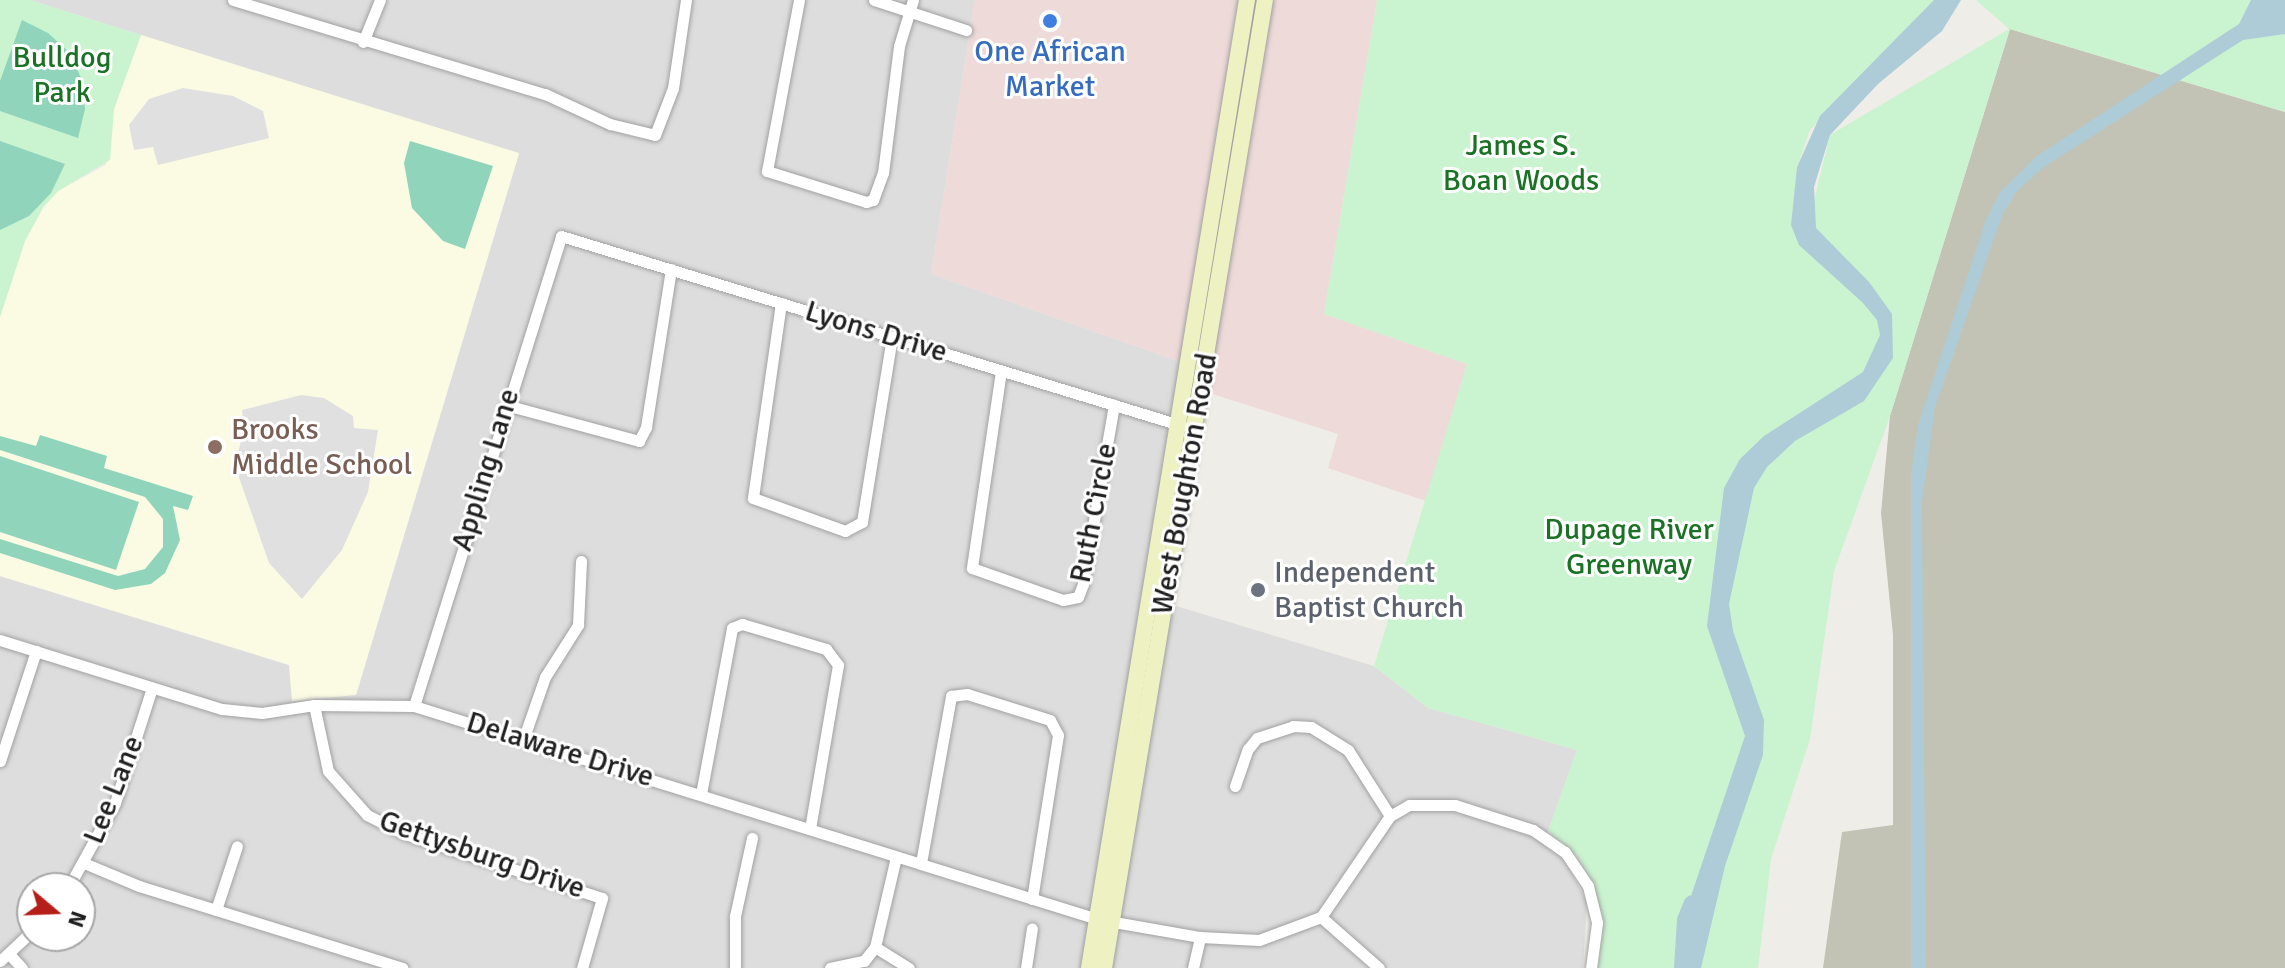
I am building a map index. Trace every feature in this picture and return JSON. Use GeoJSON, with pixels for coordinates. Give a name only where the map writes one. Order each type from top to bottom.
{"type":"FeatureCollection","features":[{"type":"Feature","properties":{"kind":"main road","name":"West Boughton Road"},"geometry":{"type":"LineString","coordinates":[[1089,968],[1104,920],[1186,427],[1191,347],[1247,0]]}},
{"type":"Feature","properties":{"kind":"main road","name":"West Boughton Road"},"geometry":{"type":"LineString","coordinates":[[1186,427],[1207,353],[1265,0]]}},
{"type":"Feature","properties":{"kind":"main road","name":"West Boughton Road"},"geometry":{"type":"LineString","coordinates":[[1104,920],[1104,968]]}},
{"type":"Feature","properties":{"kind":"street"},"geometry":{"type":"LineString","coordinates":[[233,0],[363,42],[533,90],[610,124],[655,135],[673,88],[686,0]]}},
{"type":"Feature","properties":{"kind":"street"},"geometry":{"type":"LineString","coordinates":[[363,42],[380,0]]}},
{"type":"Feature","properties":{"kind":"street"},"geometry":{"type":"LineString","coordinates":[[799,0],[767,171],[857,201],[873,200],[883,173],[899,46],[911,6]]}},
{"type":"Feature","properties":{"kind":"street"},"geometry":{"type":"LineString","coordinates":[[874,0],[911,6],[966,30]]}},
{"type":"Feature","properties":{"kind":"street","name":"Lyons Drive"},"geometry":{"type":"LineString","coordinates":[[561,236],[1186,427]]}},
{"type":"Feature","properties":{"kind":"street","name":"Appling Lane"},"geometry":{"type":"LineString","coordinates":[[414,706],[561,236]]}},
{"type":"Feature","properties":{"kind":"street"},"geometry":{"type":"LineString","coordinates":[[506,405],[639,441],[646,427],[671,269]]}},
{"type":"Feature","properties":{"kind":"street"},"geometry":{"type":"LineString","coordinates":[[781,303],[753,498],[845,531],[862,522],[892,337]]}},
{"type":"Feature","properties":{"kind":"street"},"geometry":{"type":"LineString","coordinates":[[1191,347],[1207,353]]}},
{"type":"Feature","properties":{"kind":"street","name":"Ruth Circle"},"geometry":{"type":"LineString","coordinates":[[1001,371],[972,568],[1063,600],[1081,593],[1114,405]]}},
{"type":"Feature","properties":{"kind":"street"},"geometry":{"type":"LineString","coordinates":[[523,740],[545,677],[578,625],[581,561]]}},
{"type":"Feature","properties":{"kind":"street"},"geometry":{"type":"LineString","coordinates":[[701,794],[732,628],[742,624],[826,649],[838,665],[810,829]]}},
{"type":"Feature","properties":{"kind":"street","name":"Delaware Drive"},"geometry":{"type":"LineString","coordinates":[[0,640],[240,712],[314,705],[414,706],[1104,920],[1200,937],[1259,940],[1321,917]]}},
{"type":"Feature","properties":{"kind":"street"},"geometry":{"type":"LineString","coordinates":[[0,761],[36,651]]}},
{"type":"Feature","properties":{"kind":"street","name":"Lee Lane"},"geometry":{"type":"LineString","coordinates":[[78,872],[121,788],[152,688]]}},
{"type":"Feature","properties":{"kind":"street"},"geometry":{"type":"LineString","coordinates":[[921,863],[951,696],[967,694],[1036,715],[1053,721],[1058,735],[1032,899]]}},
{"type":"Feature","properties":{"kind":"street","name":"Gettysburg Drive"},"geometry":{"type":"LineString","coordinates":[[314,705],[328,771],[367,815],[393,829],[602,898],[582,968]]}},
{"type":"Feature","properties":{"kind":"street"},"geometry":{"type":"LineString","coordinates":[[1235,786],[1248,749],[1257,738],[1293,726],[1311,727],[1348,750],[1390,816]]}},
{"type":"Feature","properties":{"kind":"street"},"geometry":{"type":"LineString","coordinates":[[1379,968],[1321,917],[1390,816],[1409,805],[1465,807],[1547,837],[1584,878],[1597,923],[1591,968]]}},
{"type":"Feature","properties":{"kind":"street"},"geometry":{"type":"LineString","coordinates":[[735,968],[735,916],[752,838]]}},
{"type":"Feature","properties":{"kind":"street"},"geometry":{"type":"LineString","coordinates":[[216,910],[237,846]]}},
{"type":"Feature","properties":{"kind":"street"},"geometry":{"type":"LineString","coordinates":[[830,968],[864,961],[875,947],[896,857]]}},
{"type":"Feature","properties":{"kind":"street"},"geometry":{"type":"LineString","coordinates":[[84,863],[216,910],[403,968]]}},
{"type":"Feature","properties":{"kind":"street"},"geometry":{"type":"LineString","coordinates":[[1026,968],[1032,928]]}},
{"type":"Feature","properties":{"kind":"street"},"geometry":{"type":"LineString","coordinates":[[1193,968],[1200,937]]}},
{"type":"Feature","properties":{"kind":"street"},"geometry":{"type":"LineString","coordinates":[[875,947],[909,968]]}},
{"type":"Feature","properties":{"kind":"street"},"geometry":{"type":"LineString","coordinates":[[4,958],[22,968]]}},
{"type":"Feature","properties":{"kind":"shaded area"},"geometry":{"type":"Polygon","coordinates":[[[30,0],[975,0],[931,274],[1181,362],[1083,968],[0,968],[0,576],[290,665],[356,695],[519,154],[30,0]]]}},
{"type":"Feature","properties":{"kind":"shaded area"},"geometry":{"type":"Polygon","coordinates":[[[975,0],[1238,0],[1181,362],[931,274],[975,0]]]}},
{"type":"Feature","properties":{"kind":"shaded area"},"geometry":{"type":"Polygon","coordinates":[[[1269,0],[1377,0],[1324,314],[1467,364],[1426,501],[1328,468],[1338,434],[1203,391],[1269,0]]]}},
{"type":"Feature","properties":{"kind":"shaded area"},"geometry":{"type":"Polygon","coordinates":[[[2010,29],[2285,112],[2285,968],[1823,968],[1842,832],[1893,825],[1893,635],[1881,513],[1890,416],[2010,29]]]}},
{"type":"Feature","properties":{"kind":"shaded area","name":"Brooks Middle School"},"geometry":{"type":"Polygon","coordinates":[[[141,35],[519,153],[356,695],[292,701],[289,665],[0,576],[0,317],[25,241],[44,207],[58,191],[106,165],[114,109],[141,35]]]}},
{"type":"Feature","properties":{"kind":"shaded area"},"geometry":{"type":"Polygon","coordinates":[[[183,88],[233,96],[263,111],[269,138],[158,165],[153,147],[134,150],[129,125],[149,99],[183,88]]]}},
{"type":"Feature","properties":{"kind":"shaded area"},"geometry":{"type":"Polygon","coordinates":[[[301,395],[324,398],[353,416],[354,428],[378,430],[368,492],[342,550],[302,599],[269,563],[235,466],[244,428],[242,410],[301,395]]]}},
{"type":"Feature","properties":{"kind":"shaded area"},"geometry":{"type":"Polygon","coordinates":[[[1173,605],[1374,666],[1428,708],[1577,750],[1544,843],[1564,859],[1587,901],[1583,968],[1111,968],[1173,605]]]}},
{"type":"Feature","properties":{"kind":"green space","name":"Bulldog Park"},"geometry":{"type":"Polygon","coordinates":[[[0,0],[30,0],[141,35],[114,109],[110,160],[58,191],[43,207],[25,241],[0,317],[0,0]]]}},
{"type":"Feature","properties":{"kind":"green space","name":"Dupage River Greenway"},"geometry":{"type":"Polygon","coordinates":[[[1377,0],[1934,0],[1810,130],[1797,167],[1792,224],[1812,209],[1830,135],[2009,29],[1976,0],[2285,0],[2285,112],[2010,29],[1890,416],[1834,571],[1810,739],[1771,859],[1758,968],[1597,968],[1602,921],[1594,886],[1576,855],[1548,831],[1577,750],[1428,708],[1374,666],[1467,364],[1324,314],[1377,0]]]}},
{"type":"Feature","properties":{"kind":"green space"},"geometry":{"type":"Polygon","coordinates":[[[22,20],[48,33],[70,53],[82,80],[85,109],[78,138],[0,111],[0,81],[22,20]]]}},
{"type":"Feature","properties":{"kind":"green space"},"geometry":{"type":"Polygon","coordinates":[[[0,141],[65,164],[51,193],[29,216],[0,230],[0,141]]]}},
{"type":"Feature","properties":{"kind":"green space"},"geometry":{"type":"Polygon","coordinates":[[[410,141],[493,166],[465,249],[443,241],[412,208],[404,163],[410,141]]]}},
{"type":"Feature","properties":{"kind":"green space"},"geometry":{"type":"Polygon","coordinates":[[[40,435],[107,456],[104,468],[193,496],[188,510],[173,506],[180,540],[165,573],[151,584],[115,590],[0,553],[0,539],[118,576],[145,569],[163,547],[163,519],[145,497],[0,450],[0,436],[36,446],[40,435]]]}},
{"type":"Feature","properties":{"kind":"green space"},"geometry":{"type":"Polygon","coordinates":[[[0,456],[139,502],[116,570],[0,532],[0,456]]]}},
{"type":"Feature","properties":{"kind":"water"},"geometry":{"type":"Polygon","coordinates":[[[1934,0],[1961,0],[1942,31],[1878,84],[1830,135],[1814,187],[1816,228],[1869,282],[1892,314],[1893,358],[1864,401],[1795,441],[1767,467],[1754,488],[1729,604],[1733,631],[1764,720],[1763,755],[1725,866],[1701,968],[1677,968],[1692,893],[1745,736],[1707,626],[1724,488],[1740,459],[1764,436],[1863,372],[1880,335],[1877,320],[1863,303],[1799,245],[1791,225],[1797,167],[1820,116],[1934,0]]]}},
{"type":"Feature","properties":{"kind":"water"},"geometry":{"type":"Polygon","coordinates":[[[2251,0],[2285,0],[2285,34],[2243,40],[2044,167],[2019,189],[2003,213],[1935,407],[1922,502],[1926,968],[1911,968],[1911,474],[1918,425],[1986,220],[2000,192],[2037,156],[2239,24],[2251,0]]]}},
{"type":"Feature","properties":{"kind":"waterway"},"geometry":{"type":"LineString","coordinates":[[1682,968],[1685,920],[1692,903]]}},
{"type":"Feature","properties":{"kind":"place","name":"One African Market"},"geometry":{"type":"Point","coordinates":[1050,21]}},
{"type":"Feature","properties":{"kind":"place","name":"Brooks Middle School"},"geometry":{"type":"Point","coordinates":[215,447]}},
{"type":"Feature","properties":{"kind":"place","name":"Independent Baptist Church"},"geometry":{"type":"Point","coordinates":[1258,590]}},
{"type":"Feature","properties":{"kind":"park label","name":"James S. Boan Woods"},"geometry":{"type":"Point","coordinates":[1521,163]}}]}
